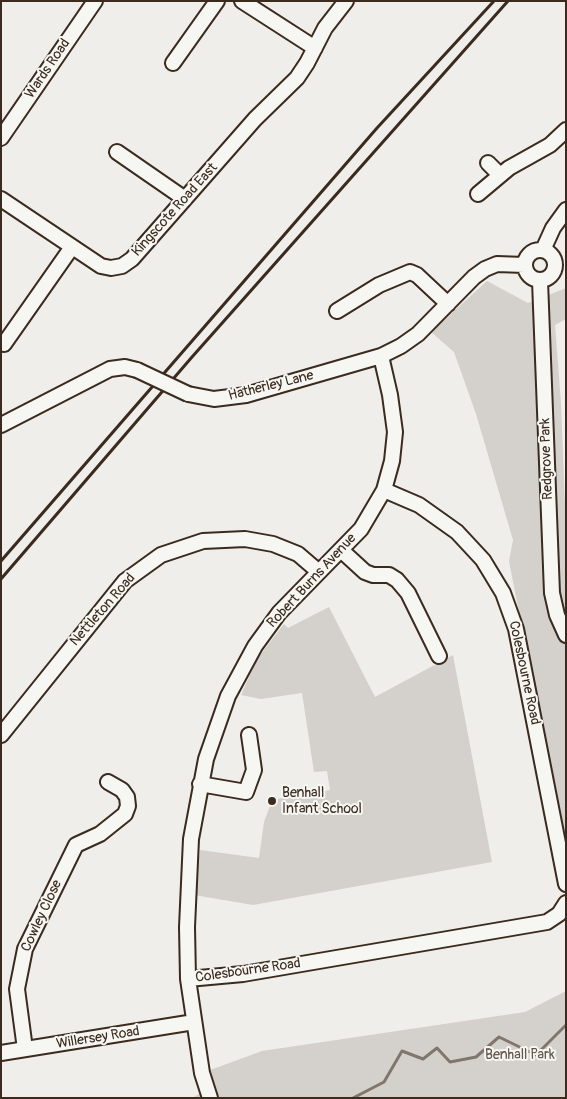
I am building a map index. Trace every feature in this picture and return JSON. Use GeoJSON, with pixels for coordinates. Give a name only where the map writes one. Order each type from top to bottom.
{"type":"FeatureCollection","features":[{"type":"Feature","properties":{"kind":"street","name":"Wards Road"},"geometry":{"type":"LineString","coordinates":[[1,138],[95,1]]}},
{"type":"Feature","properties":{"kind":"street"},"geometry":{"type":"LineString","coordinates":[[173,63],[217,1]]}},
{"type":"Feature","properties":{"kind":"street"},"geometry":{"type":"LineString","coordinates":[[242,1],[315,48]]}},
{"type":"Feature","properties":{"kind":"street","name":"Kingscote Road East"},"geometry":{"type":"LineString","coordinates":[[1,199],[101,266],[111,268],[122,266],[132,259],[240,135],[297,78],[325,28],[346,1]]}},
{"type":"Feature","properties":{"kind":"street"},"geometry":{"type":"LineString","coordinates":[[478,194],[500,175],[546,148],[566,130]]}},
{"type":"Feature","properties":{"kind":"street"},"geometry":{"type":"LineString","coordinates":[[117,152],[185,199]]}},
{"type":"Feature","properties":{"kind":"street"},"geometry":{"type":"LineString","coordinates":[[488,163],[500,175]]}},
{"type":"Feature","properties":{"kind":"street"},"geometry":{"type":"LineString","coordinates":[[543,250],[566,210]]}},
{"type":"Feature","properties":{"kind":"street"},"geometry":{"type":"LineString","coordinates":[[4,344],[72,247]]}},
{"type":"Feature","properties":{"kind":"street"},"geometry":{"type":"LineString","coordinates":[[543,250],[550,253],[561,268],[547,279],[540,281],[526,273],[524,265],[530,253],[543,250]]}},
{"type":"Feature","properties":{"kind":"street","name":"Hatherley Lane"},"geometry":{"type":"LineString","coordinates":[[1,425],[110,369],[125,367],[138,370],[188,394],[214,399],[246,396],[381,356],[401,346],[418,334],[485,269],[497,264],[524,265]]}},
{"type":"Feature","properties":{"kind":"street"},"geometry":{"type":"LineString","coordinates":[[337,311],[379,285],[410,272],[417,275],[448,304]]}},
{"type":"Feature","properties":{"kind":"street","name":"Redgrove Park"},"geometry":{"type":"LineString","coordinates":[[540,281],[552,593],[557,616],[566,635]]}},
{"type":"Feature","properties":{"kind":"street","name":"Robert Burns Avenue"},"geometry":{"type":"LineString","coordinates":[[209,1097],[202,1072],[188,979],[188,866],[200,784],[213,735],[228,696],[244,664],[279,613],[362,529],[384,490],[392,461],[394,432],[390,395],[381,356]]}},
{"type":"Feature","properties":{"kind":"street","name":"Colesbourne Road"},"geometry":{"type":"LineString","coordinates":[[384,490],[419,505],[457,532],[483,560],[503,593],[516,629],[566,884]]}},
{"type":"Feature","properties":{"kind":"street","name":"Nettleton Road"},"geometry":{"type":"LineString","coordinates":[[1,735],[125,581],[161,555],[203,541],[245,539],[273,544],[298,554],[319,572]]}},
{"type":"Feature","properties":{"kind":"street"},"geometry":{"type":"LineString","coordinates":[[341,550],[365,572],[373,575],[390,574],[397,580],[408,593],[439,656]]}},
{"type":"Feature","properties":{"kind":"street"},"geometry":{"type":"LineString","coordinates":[[200,784],[246,792],[254,770],[249,735]]}},
{"type":"Feature","properties":{"kind":"street","name":"Cowley Close"},"geometry":{"type":"LineString","coordinates":[[25,1050],[17,989],[21,962],[29,937],[76,845],[100,834],[125,814],[128,806],[127,797],[122,790],[108,782]]}},
{"type":"Feature","properties":{"kind":"street","name":"Colesbourne Road"},"geometry":{"type":"LineString","coordinates":[[188,979],[243,974],[547,922],[559,914],[566,903]]}},
{"type":"Feature","properties":{"kind":"street","name":"Willersey Road"},"geometry":{"type":"LineString","coordinates":[[1,1053],[194,1022]]}},
{"type":"Feature","properties":{"kind":"green space"},"geometry":{"type":"Polygon","coordinates":[[[487,281],[528,303],[566,288],[566,319],[555,325],[561,403],[566,529],[566,856],[509,561],[513,540],[476,414],[454,352],[431,332],[487,281]]]}},
{"type":"Feature","properties":{"kind":"green space"},"geometry":{"type":"Polygon","coordinates":[[[329,607],[375,697],[453,655],[492,862],[253,905],[194,895],[200,850],[259,858],[264,822],[272,800],[330,790],[327,771],[314,772],[302,693],[261,699],[241,695],[257,659],[284,624],[288,628],[329,607]]]}},
{"type":"Feature","properties":{"kind":"green space","name":"Benhall Park"},"geometry":{"type":"Polygon","coordinates":[[[566,991],[566,1098],[193,1098],[207,1088],[202,1073],[262,1051],[525,1012],[566,991]]]}},
{"type":"Feature","properties":{"kind":"waterway"},"geometry":{"type":"LineString","coordinates":[[353,1098],[384,1082],[402,1051],[423,1059],[437,1048],[450,1062],[476,1057],[499,1037],[536,1055],[566,1025]]}},
{"type":"Feature","properties":{"kind":"railway"},"geometry":{"type":"LineString","coordinates":[[1,561],[377,128],[494,1]]}},
{"type":"Feature","properties":{"kind":"railway"},"geometry":{"type":"LineString","coordinates":[[1,579],[192,357],[508,1]]}},
{"type":"Feature","properties":{"kind":"place","name":"Benhall Infant School"},"geometry":{"type":"Point","coordinates":[272,801]}}]}
